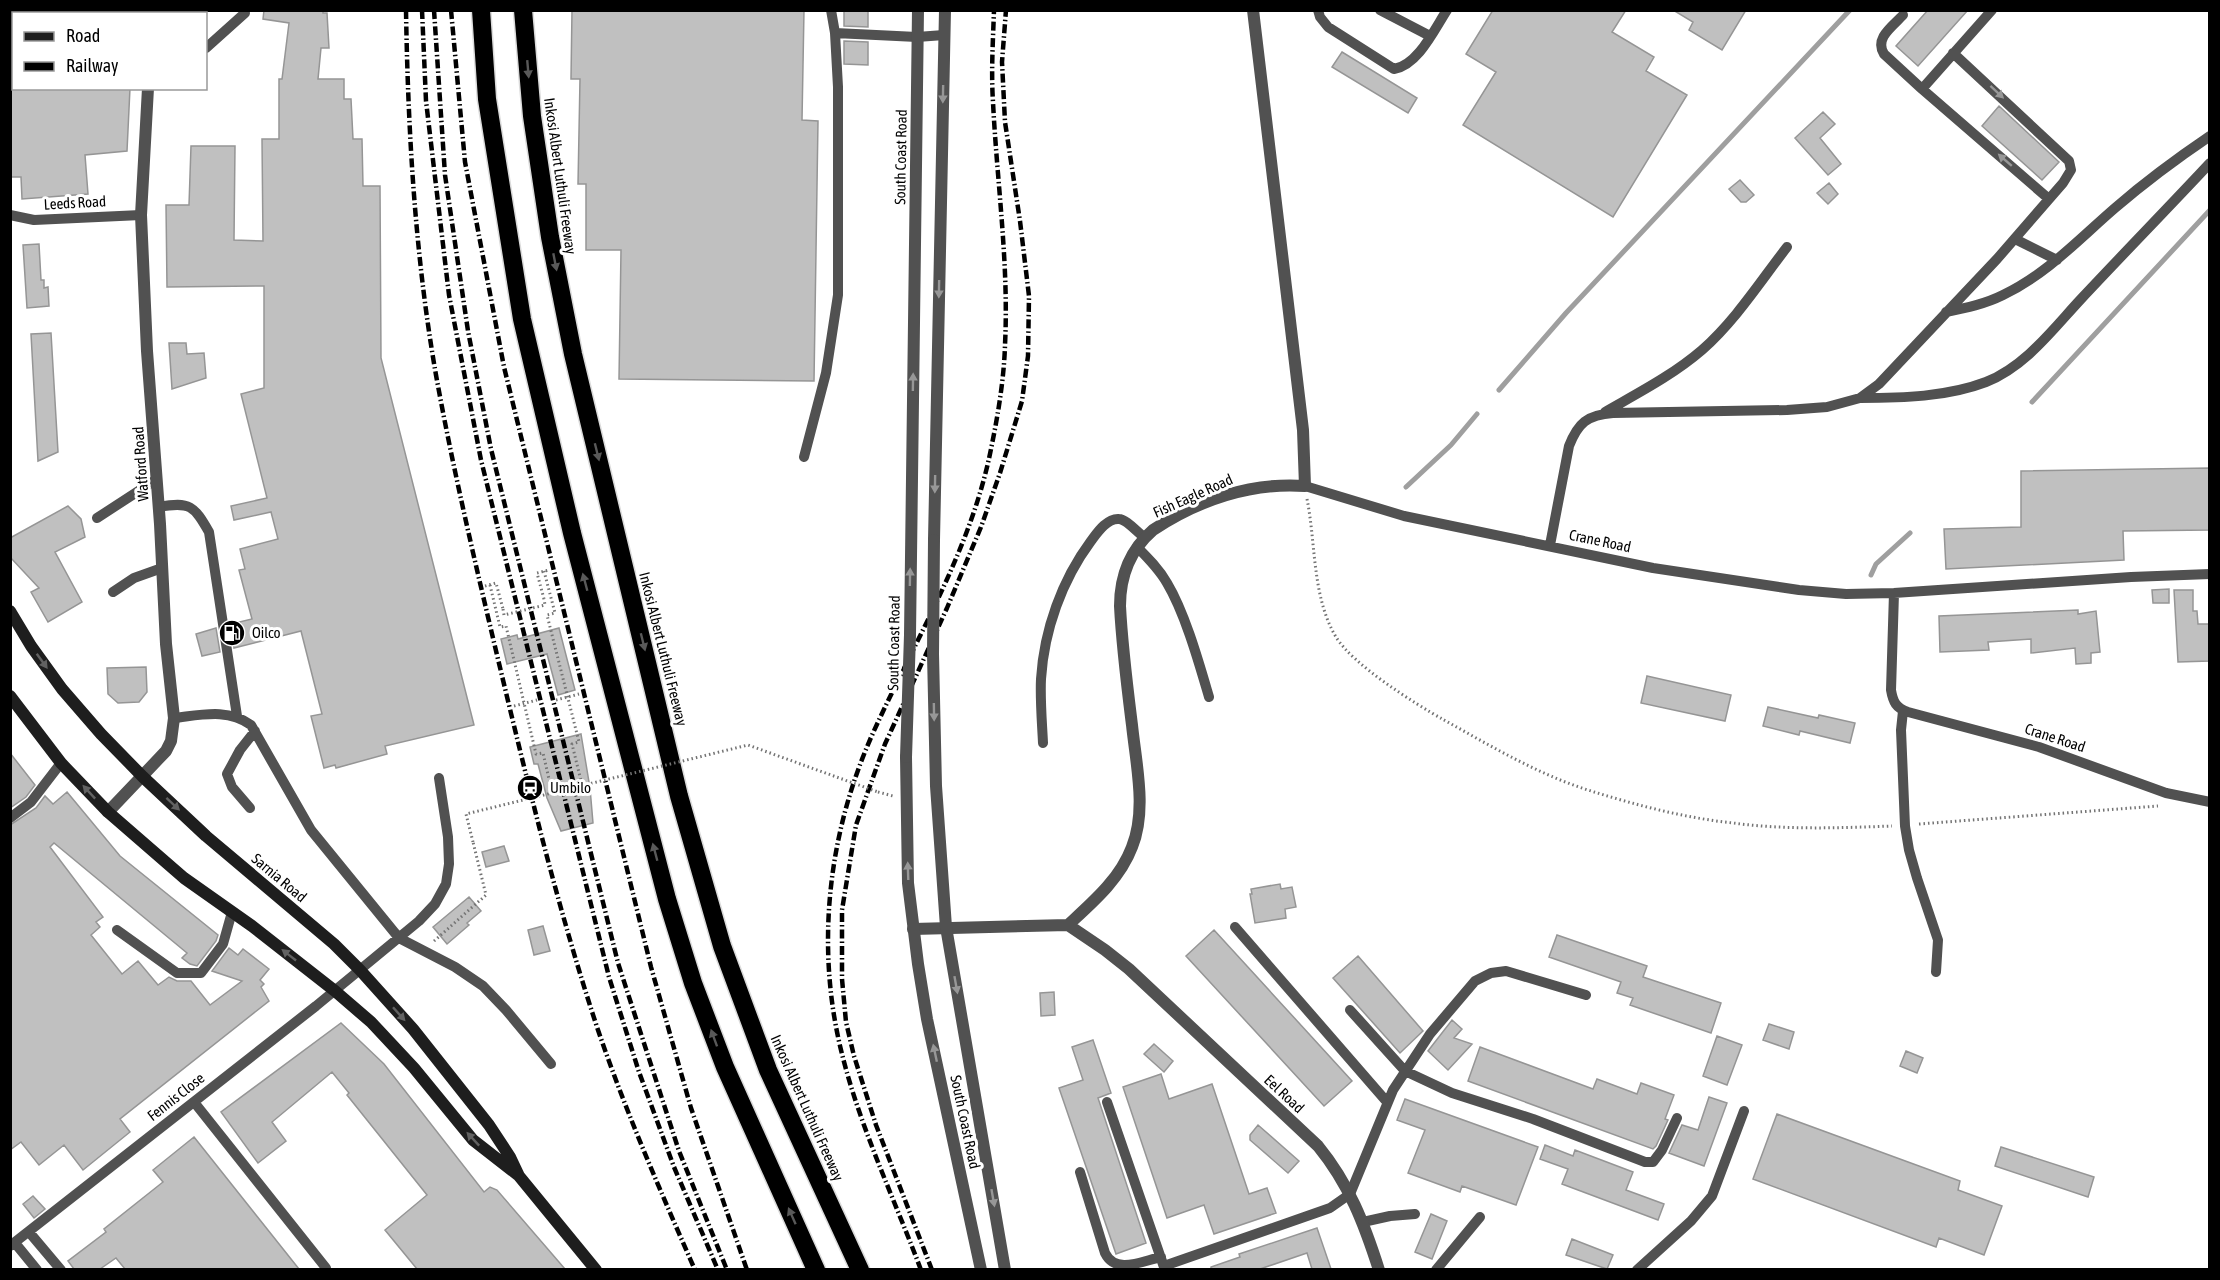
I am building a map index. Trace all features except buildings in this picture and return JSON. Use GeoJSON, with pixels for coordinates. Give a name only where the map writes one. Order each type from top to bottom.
{"type":"FeatureCollection","features":[{"type":"Feature","properties":{"kind":"highway"},"geometry":{"type":"LineString","coordinates":[[481,10],[487,99],[522,319],[572,533],[667,899],[693,983],[724,1067],[816,1269]]}},
{"type":"Feature","properties":{"kind":"highway","name":"Inkosi Albert Luthuli Freeway"},"geometry":{"type":"LineString","coordinates":[[523,10],[534,127],[550,237],[570,342],[679,796],[722,946],[768,1070],[860,1269]]}},
{"type":"Feature","properties":{"kind":"main road","name":"Sarnia Road"},"geometry":{"type":"LineString","coordinates":[[10,611],[31,646],[62,689],[144,777],[206,836],[360,970],[413,1029],[489,1125],[519,1176],[596,1269]]}},
{"type":"Feature","properties":{"kind":"main road","name":"Sarnia Road"},"geometry":{"type":"LineString","coordinates":[[10,696],[62,763],[108,812],[184,878],[335,991],[371,1022],[414,1068],[473,1140],[519,1176]]}},
{"type":"Feature","properties":{"kind":"street","name":"South Coast Road"},"geometry":{"type":"LineString","coordinates":[[918,10],[910,635],[906,757],[908,883],[927,1019],[981,1269]]}},
{"type":"Feature","properties":{"kind":"street","name":"South Coast Road"},"geometry":{"type":"LineString","coordinates":[[945,10],[934,540],[933,654],[936,786],[946,927],[1005,1269]]}},
{"type":"Feature","properties":{"kind":"street"},"geometry":{"type":"LineString","coordinates":[[1253,10],[1303,430],[1305,486]]}},
{"type":"Feature","properties":{"kind":"street","name":"Watford Road"},"geometry":{"type":"LineString","coordinates":[[108,812],[144,777],[166,751],[171,741],[174,718],[166,644],[141,215],[148,90]]}},
{"type":"Feature","properties":{"kind":"street","name":"Fish Eagle Road"},"geometry":{"type":"LineString","coordinates":[[1141,542],[1159,526],[1223,496],[1282,484],[1305,486]]}},
{"type":"Feature","properties":{"kind":"street"},"geometry":{"type":"LineString","coordinates":[[913,929],[1068,925],[1116,877],[1132,848],[1139,823],[1136,760],[1120,606],[1122,580],[1129,560],[1141,542]]}},
{"type":"Feature","properties":{"kind":"street","name":"Eel Road"},"geometry":{"type":"LineString","coordinates":[[1068,925],[1106,950],[1128,969],[1318,1146],[1341,1177],[1350,1194],[1363,1222],[1379,1269]]}},
{"type":"Feature","properties":{"kind":"lane"},"geometry":{"type":"LineString","coordinates":[[63,10],[119,12]]}},
{"type":"Feature","properties":{"kind":"lane"},"geometry":{"type":"LineString","coordinates":[[804,457],[826,373],[838,295],[838,87],[835,33],[831,10]]}},
{"type":"Feature","properties":{"kind":"lane"},"geometry":{"type":"LineString","coordinates":[[1318,10],[1320,17],[1328,27],[1391,69],[1401,68],[1413,58],[1447,10]]}},
{"type":"Feature","properties":{"kind":"lane"},"geometry":{"type":"LineString","coordinates":[[1380,10],[1430,36]]}},
{"type":"Feature","properties":{"kind":"lane"},"geometry":{"type":"LineString","coordinates":[[1922,89],[1992,10]]}},
{"type":"Feature","properties":{"kind":"lane"},"geometry":{"type":"LineString","coordinates":[[207,47],[245,13]]}},
{"type":"Feature","properties":{"kind":"lane"},"geometry":{"type":"LineString","coordinates":[[1903,15],[1882,37],[1880,47],[1884,54],[2049,199]]}},
{"type":"Feature","properties":{"kind":"lane"},"geometry":{"type":"LineString","coordinates":[[835,33],[917,37],[944,35]]}},
{"type":"Feature","properties":{"kind":"lane"},"geometry":{"type":"LineString","coordinates":[[1602,414],[1787,410],[1836,406],[1860,398],[1879,384],[2015,239],[2069,174],[2071,167],[2069,161],[1953,53]]}},
{"type":"Feature","properties":{"kind":"lane"},"geometry":{"type":"LineString","coordinates":[[1946,312],[1984,303],[2004,295],[2057,261],[2113,209],[2169,164],[2210,136]]}},
{"type":"Feature","properties":{"kind":"lane"},"geometry":{"type":"LineString","coordinates":[[1860,398],[1898,398],[1959,390],[1986,382],[2009,370],[2043,341],[2210,163]]}},
{"type":"Feature","properties":{"kind":"lane","name":"Leeds Road"},"geometry":{"type":"LineString","coordinates":[[10,215],[34,220],[141,215]]}},
{"type":"Feature","properties":{"kind":"lane"},"geometry":{"type":"LineString","coordinates":[[2015,239],[2057,261]]}},
{"type":"Feature","properties":{"kind":"lane"},"geometry":{"type":"LineString","coordinates":[[1550,545],[1569,446],[1579,425],[1585,420],[1602,414],[1687,362],[1706,346],[1741,308],[1787,248]]}},
{"type":"Feature","properties":{"kind":"lane"},"geometry":{"type":"LineString","coordinates":[[97,518],[157,479]]}},
{"type":"Feature","properties":{"kind":"lane","name":"Crane Road"},"geometry":{"type":"LineString","coordinates":[[1305,486],[1379,510],[1653,568],[1764,586],[1846,594],[2210,574]]}},
{"type":"Feature","properties":{"kind":"lane"},"geometry":{"type":"LineString","coordinates":[[159,507],[181,504],[191,507],[198,513],[209,532],[237,716]]}},
{"type":"Feature","properties":{"kind":"lane"},"geometry":{"type":"LineString","coordinates":[[1043,743],[1041,679],[1053,612],[1080,556],[1101,529],[1112,520],[1125,521],[1168,584],[1209,697]]}},
{"type":"Feature","properties":{"kind":"lane"},"geometry":{"type":"LineString","coordinates":[[113,592],[134,579],[162,568]]}},
{"type":"Feature","properties":{"kind":"lane"},"geometry":{"type":"LineString","coordinates":[[1894,593],[1891,690],[1894,702],[1903,711],[1901,730],[1905,826],[1917,878],[1938,940],[1936,972]]}},
{"type":"Feature","properties":{"kind":"lane","name":"Crane Road"},"geometry":{"type":"LineString","coordinates":[[1903,711],[2039,747],[2145,786],[2182,797],[2210,802]]}},
{"type":"Feature","properties":{"kind":"lane"},"geometry":{"type":"LineString","coordinates":[[174,718],[211,713],[237,716],[250,725],[311,830],[399,938],[469,975],[506,1010],[551,1064]]}},
{"type":"Feature","properties":{"kind":"lane"},"geometry":{"type":"LineString","coordinates":[[250,808],[232,787],[227,774],[231,763],[255,731]]}},
{"type":"Feature","properties":{"kind":"lane"},"geometry":{"type":"LineString","coordinates":[[10,818],[32,802],[62,763]]}},
{"type":"Feature","properties":{"kind":"lane","name":"Fennis Close"},"geometry":{"type":"LineString","coordinates":[[13,1245],[335,991],[419,921],[435,904],[446,884],[449,864],[448,837],[439,778]]}},
{"type":"Feature","properties":{"kind":"lane"},"geometry":{"type":"LineString","coordinates":[[117,930],[177,974],[201,973],[223,944],[232,912]]}},
{"type":"Feature","properties":{"kind":"lane"},"geometry":{"type":"LineString","coordinates":[[1235,927],[1387,1102]]}},
{"type":"Feature","properties":{"kind":"lane"},"geometry":{"type":"LineString","coordinates":[[1080,1172],[1105,1253],[1109,1261],[1116,1265],[1163,1264],[1330,1208],[1350,1194],[1387,1102],[1404,1071],[1467,988],[1486,975],[1506,971],[1586,995]]}},
{"type":"Feature","properties":{"kind":"lane"},"geometry":{"type":"LineString","coordinates":[[1350,1010],[1404,1071],[1452,1093],[1533,1119],[1648,1163],[1653,1162],[1659,1156],[1677,1118]]}},
{"type":"Feature","properties":{"kind":"lane"},"geometry":{"type":"LineString","coordinates":[[194,1102],[326,1268]]}},
{"type":"Feature","properties":{"kind":"lane"},"geometry":{"type":"LineString","coordinates":[[1107,1102],[1163,1264]]}},
{"type":"Feature","properties":{"kind":"lane"},"geometry":{"type":"LineString","coordinates":[[1637,1269],[1692,1221],[1712,1196],[1744,1111]]}},
{"type":"Feature","properties":{"kind":"lane"},"geometry":{"type":"LineString","coordinates":[[1363,1222],[1390,1216],[1415,1214]]}},
{"type":"Feature","properties":{"kind":"lane"},"geometry":{"type":"LineString","coordinates":[[1436,1269],[1480,1217]]}},
{"type":"Feature","properties":{"kind":"lane"},"geometry":{"type":"LineString","coordinates":[[28,1232],[61,1269]]}},
{"type":"Feature","properties":{"kind":"lane"},"geometry":{"type":"LineString","coordinates":[[13,1245],[37,1269]]}},
{"type":"Feature","properties":{"kind":"path"},"geometry":{"type":"LineString","coordinates":[[1305,486],[1320,593],[1337,638],[1359,661],[1420,707],[1502,752],[1590,791],[1698,818],[1769,827],[1834,828],[1905,826],[2166,805],[2182,797]]}},
{"type":"Feature","properties":{"kind":"path"},"geometry":{"type":"LineString","coordinates":[[552,792],[543,753],[536,754],[506,626],[500,627],[487,585],[496,583],[504,615],[545,605],[537,573],[546,570],[555,613],[547,615],[579,742],[572,744],[582,786]]}},
{"type":"Feature","properties":{"kind":"path"},"geometry":{"type":"LineString","coordinates":[[556,700],[579,694]]}},
{"type":"Feature","properties":{"kind":"path"},"geometry":{"type":"LineString","coordinates":[[514,705],[537,700]]}},
{"type":"Feature","properties":{"kind":"path"},"geometry":{"type":"LineString","coordinates":[[422,950],[486,895],[466,814],[748,745],[888,795]]}},
{"type":"Feature","properties":{"kind":"waterway"},"geometry":{"type":"LineString","coordinates":[[1499,390],[1566,313],[1850,10]]}},
{"type":"Feature","properties":{"kind":"waterway"},"geometry":{"type":"LineString","coordinates":[[2032,402],[2210,210]]}},
{"type":"Feature","properties":{"kind":"waterway"},"geometry":{"type":"LineString","coordinates":[[1406,487],[1451,445],[1477,414]]}},
{"type":"Feature","properties":{"kind":"waterway"},"geometry":{"type":"LineString","coordinates":[[1871,575],[1876,564],[1910,533]]}},
{"type":"Feature","properties":{"kind":"railway"},"geometry":{"type":"LineString","coordinates":[[406,10],[411,147],[418,239],[429,330],[450,445],[497,655],[531,796],[582,981],[631,1119],[695,1270]]}},
{"type":"Feature","properties":{"kind":"railway"},"geometry":{"type":"LineString","coordinates":[[422,10],[426,101],[449,295],[481,460],[609,977],[639,1072],[674,1167],[718,1270]]}},
{"type":"Feature","properties":{"kind":"railway"},"geometry":{"type":"LineString","coordinates":[[434,10],[445,175],[468,331],[491,449],[618,963],[679,1151],[727,1270]]}},
{"type":"Feature","properties":{"kind":"railway"},"geometry":{"type":"LineString","coordinates":[[451,10],[465,162],[504,367],[651,967],[691,1108],[747,1270]]}},
{"type":"Feature","properties":{"kind":"railway"},"geometry":{"type":"LineString","coordinates":[[921,1270],[849,1081],[834,1014],[829,973],[828,932],[836,850],[845,810],[873,733],[956,559],[982,486],[996,423],[1003,371],[1006,315],[1004,254],[992,91],[994,10]]}},
{"type":"Feature","properties":{"kind":"railway"},"geometry":{"type":"LineString","coordinates":[[932,1270],[876,1125],[854,1056],[846,1022],[842,979],[842,910],[856,825],[885,744],[981,527],[1022,401],[1028,356],[1029,296],[1005,122],[1002,62],[1006,10]]}},
{"type":"Feature","properties":{"kind":"place","name":"Oilco"},"geometry":{"type":"Point","coordinates":[232,633]}},
{"type":"Feature","properties":{"kind":"place","name":"Umbilo"},"geometry":{"type":"Point","coordinates":[530,788]}}]}
